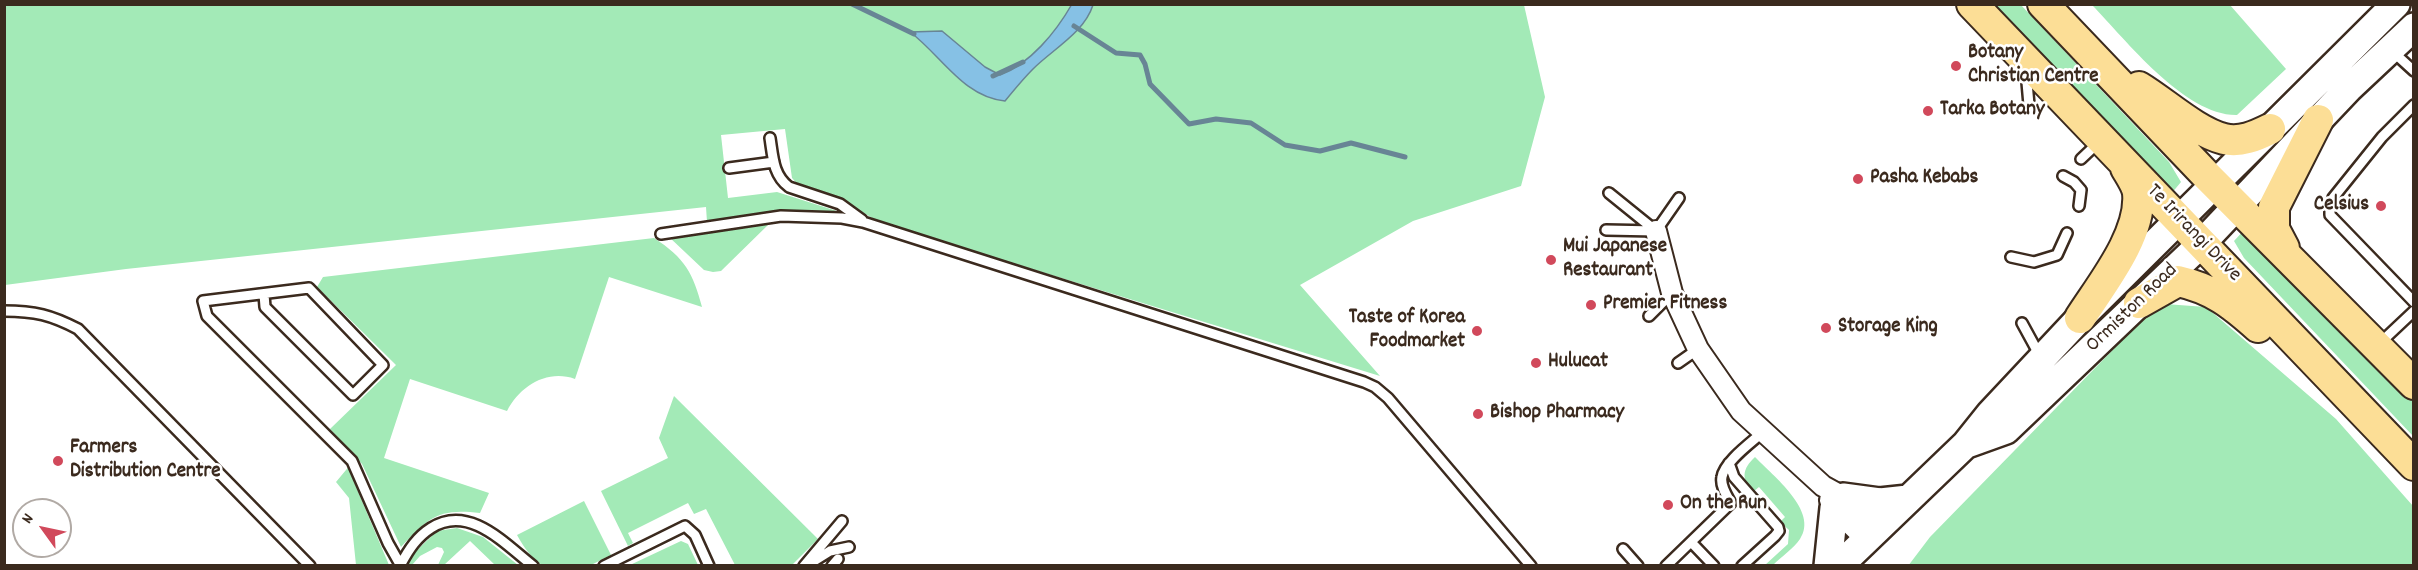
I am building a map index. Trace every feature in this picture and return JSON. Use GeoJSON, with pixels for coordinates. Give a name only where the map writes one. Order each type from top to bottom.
{"type":"FeatureCollection","features":[{"type":"Feature","properties":{"kind":"main road","name":"Te Irirangi Drive"},"geometry":{"type":"LineString","coordinates":[[1972,4],[2025,60],[2091,149],[2124,163],[2414,465]]}},
{"type":"Feature","properties":{"kind":"main road"},"geometry":{"type":"LineString","coordinates":[[2043,4],[2214,183],[2414,384]]}},
{"type":"Feature","properties":{"kind":"main road","name":"Ormiston Road"},"geometry":{"type":"LineString","coordinates":[[1966,444],[2006,430],[2202,243],[2318,120],[2380,40],[2396,4]]}},
{"type":"Feature","properties":{"kind":"main road","name":"Ormiston Road"},"geometry":{"type":"LineString","coordinates":[[1839,566],[1966,444],[1990,414],[2080,318],[2270,129],[2380,40],[2414,27]]}},
{"type":"Feature","properties":{"kind":"main road"},"geometry":{"type":"LineString","coordinates":[[2103,66],[2199,127],[2224,139],[2250,138],[2270,129]]}},
{"type":"Feature","properties":{"kind":"main road"},"geometry":{"type":"LineString","coordinates":[[2287,254],[2274,229],[2274,207],[2318,120]]}},
{"type":"Feature","properties":{"kind":"main road"},"geometry":{"type":"LineString","coordinates":[[2080,318],[2123,251],[2135,217],[2138,192],[2124,163]]}},
{"type":"Feature","properties":{"kind":"main road"},"geometry":{"type":"LineString","coordinates":[[2139,303],[2178,280],[2212,291],[2229,300],[2282,348],[2366,413]]}},
{"type":"Feature","properties":{"kind":"main road"},"geometry":{"type":"LineString","coordinates":[[1828,566],[1834,497],[1880,502],[1908,499]]}},
{"type":"Feature","properties":{"kind":"street"},"geometry":{"type":"LineString","coordinates":[[1656,231],[1672,293],[1698,349],[1741,411],[1872,533]]}},
{"type":"Feature","properties":{"kind":"lane"},"geometry":{"type":"LineString","coordinates":[[2380,40],[2414,71]]}},
{"type":"Feature","properties":{"kind":"lane"},"geometry":{"type":"LineString","coordinates":[[2025,60],[2029,105]]}},
{"type":"Feature","properties":{"kind":"lane"},"geometry":{"type":"LineString","coordinates":[[2414,105],[2382,137],[2333,198],[2330,215],[2414,302]]}},
{"type":"Feature","properties":{"kind":"lane"},"geometry":{"type":"LineString","coordinates":[[771,138],[777,176],[789,187],[840,204],[864,222]]}},
{"type":"Feature","properties":{"kind":"lane"},"geometry":{"type":"LineString","coordinates":[[729,168],[774,162]]}},
{"type":"Feature","properties":{"kind":"lane"},"geometry":{"type":"LineString","coordinates":[[2063,176],[2074,182],[2081,190],[2079,206]]}},
{"type":"Feature","properties":{"kind":"lane"},"geometry":{"type":"LineString","coordinates":[[1609,193],[1656,231]]}},
{"type":"Feature","properties":{"kind":"lane"},"geometry":{"type":"LineString","coordinates":[[1656,231],[1679,198]]}},
{"type":"Feature","properties":{"kind":"lane"},"geometry":{"type":"LineString","coordinates":[[661,234],[782,216],[842,218],[864,222],[1375,387],[1388,398],[1531,566]]}},
{"type":"Feature","properties":{"kind":"lane"},"geometry":{"type":"LineString","coordinates":[[1606,230],[1656,231]]}},
{"type":"Feature","properties":{"kind":"lane"},"geometry":{"type":"LineString","coordinates":[[2011,257],[2034,262],[2057,255],[2067,233]]}},
{"type":"Feature","properties":{"kind":"lane"},"geometry":{"type":"LineString","coordinates":[[264,294],[265,307],[353,395],[383,365],[309,288],[203,301],[207,316],[352,461],[388,543],[401,565]]}},
{"type":"Feature","properties":{"kind":"lane"},"geometry":{"type":"LineString","coordinates":[[1649,316],[1672,293]]}},
{"type":"Feature","properties":{"kind":"lane"},"geometry":{"type":"LineString","coordinates":[[4,311],[30,311],[55,317],[78,329],[310,566]]}},
{"type":"Feature","properties":{"kind":"lane"},"geometry":{"type":"LineString","coordinates":[[2377,346],[2414,311]]}},
{"type":"Feature","properties":{"kind":"lane"},"geometry":{"type":"LineString","coordinates":[[2022,323],[2042,358]]}},
{"type":"Feature","properties":{"kind":"lane"},"geometry":{"type":"LineString","coordinates":[[1678,363],[1698,349]]}},
{"type":"Feature","properties":{"kind":"lane"},"geometry":{"type":"LineString","coordinates":[[1666,566],[1731,503],[1724,491],[1722,477],[1729,464],[1763,432]]}},
{"type":"Feature","properties":{"kind":"lane"},"geometry":{"type":"LineString","coordinates":[[1729,464],[1734,477],[1779,531],[1742,566]]}},
{"type":"Feature","properties":{"kind":"lane"},"geometry":{"type":"LineString","coordinates":[[401,565],[410,546],[426,531],[440,522],[454,518],[469,521],[488,531],[533,566]]}},
{"type":"Feature","properties":{"kind":"lane"},"geometry":{"type":"LineString","coordinates":[[805,566],[842,521]]}},
{"type":"Feature","properties":{"kind":"lane"},"geometry":{"type":"LineString","coordinates":[[604,566],[685,526],[695,535],[710,566]]}},
{"type":"Feature","properties":{"kind":"lane"},"geometry":{"type":"LineString","coordinates":[[1691,542],[1714,566]]}},
{"type":"Feature","properties":{"kind":"lane"},"geometry":{"type":"LineString","coordinates":[[805,566],[830,551],[849,547]]}},
{"type":"Feature","properties":{"kind":"lane"},"geometry":{"type":"LineString","coordinates":[[1623,549],[1638,566]]}},
{"type":"Feature","properties":{"kind":"green space"},"geometry":{"type":"Polygon","coordinates":[[[4,5],[1524,5],[1545,97],[1521,186],[1413,221],[1300,285],[1380,376],[879,222],[842,200],[799,186],[792,178],[785,129],[721,135],[728,198],[777,192],[840,212],[838,215],[782,212],[707,222],[706,207],[126,269],[5,285],[4,5]]]}},
{"type":"Feature","properties":{"kind":"green space"},"geometry":{"type":"Polygon","coordinates":[[[1987,5],[2021,5],[2169,162],[2181,182],[2171,194],[1987,5]]]}},
{"type":"Feature","properties":{"kind":"green space"},"geometry":{"type":"Polygon","coordinates":[[[2092,5],[2230,5],[2286,69],[2237,115],[2217,112],[2197,103],[2158,74],[2092,5]]]}},
{"type":"Feature","properties":{"kind":"green space"},"geometry":{"type":"Polygon","coordinates":[[[769,224],[721,271],[713,272],[704,270],[668,236],[769,224]]]}},
{"type":"Feature","properties":{"kind":"green space"},"geometry":{"type":"Polygon","coordinates":[[[2245,229],[2329,306],[2413,399],[2413,436],[2244,258],[2234,241],[2245,229]]]}},
{"type":"Feature","properties":{"kind":"green space"},"geometry":{"type":"Polygon","coordinates":[[[654,238],[673,252],[686,267],[702,307],[609,277],[575,379],[554,376],[535,382],[519,394],[507,411],[410,379],[384,458],[489,493],[480,513],[453,512],[435,517],[401,547],[362,464],[330,429],[396,365],[317,287],[323,277],[654,238]]]}},
{"type":"Feature","properties":{"kind":"green space"},"geometry":{"type":"Polygon","coordinates":[[[2165,304],[2206,307],[2336,419],[2413,506],[2413,565],[1908,566],[1930,537],[2140,322],[2165,304]]]}},
{"type":"Feature","properties":{"kind":"green space"},"geometry":{"type":"Polygon","coordinates":[[[674,396],[818,539],[792,565],[735,565],[706,509],[694,514],[688,503],[628,533],[633,543],[628,546],[601,491],[668,458],[659,438],[674,396]]]}},
{"type":"Feature","properties":{"kind":"green space"},"geometry":{"type":"Polygon","coordinates":[[[1755,457],[1791,495],[1804,517],[1804,528],[1800,539],[1773,565],[1765,565],[1788,544],[1789,530],[1780,522],[1785,517],[1759,487],[1753,492],[1746,483],[1745,470],[1755,457]]]}},
{"type":"Feature","properties":{"kind":"green space"},"geometry":{"type":"Polygon","coordinates":[[[351,464],[354,482],[389,565],[356,565],[349,498],[336,482],[351,464]]]}},
{"type":"Feature","properties":{"kind":"green space"},"geometry":{"type":"Polygon","coordinates":[[[584,501],[611,555],[591,565],[542,565],[525,548],[517,535],[584,501]]]}},
{"type":"Feature","properties":{"kind":"green space"},"geometry":{"type":"Polygon","coordinates":[[[457,528],[483,537],[518,565],[495,565],[470,541],[444,565],[438,565],[444,552],[442,548],[437,547],[420,556],[412,565],[408,565],[415,552],[437,531],[457,528]]]}},
{"type":"Feature","properties":{"kind":"green space"},"geometry":{"type":"Polygon","coordinates":[[[681,541],[688,544],[698,565],[630,565],[681,541]]]}},
{"type":"Feature","properties":{"kind":"water"},"geometry":{"type":"Polygon","coordinates":[[[1072,4],[1093,5],[1083,24],[1033,69],[1005,101],[977,92],[953,74],[910,32],[942,31],[985,67],[1000,75],[1032,55],[1058,25],[1072,4]]]}},
{"type":"Feature","properties":{"kind":"waterway"},"geometry":{"type":"LineString","coordinates":[[852,4],[914,34]]}},
{"type":"Feature","properties":{"kind":"waterway"},"geometry":{"type":"LineString","coordinates":[[1074,26],[1116,53],[1140,55],[1150,84],[1189,124],[1216,119],[1251,123],[1285,145],[1320,151],[1351,143],[1405,157]]}},
{"type":"Feature","properties":{"kind":"waterway"},"geometry":{"type":"LineString","coordinates":[[993,76],[1023,62]]}},
{"type":"Feature","properties":{"kind":"place","name":"Botany Christian Centre"},"geometry":{"type":"Point","coordinates":[1956,66]}},
{"type":"Feature","properties":{"kind":"place","name":"Tarka Botany"},"geometry":{"type":"Point","coordinates":[1928,111]}},
{"type":"Feature","properties":{"kind":"place","name":"Pasha Kebabs"},"geometry":{"type":"Point","coordinates":[1858,179]}},
{"type":"Feature","properties":{"kind":"place","name":"Celsius"},"geometry":{"type":"Point","coordinates":[2381,206]}},
{"type":"Feature","properties":{"kind":"place","name":"Mui Japanese Restaurant"},"geometry":{"type":"Point","coordinates":[1551,260]}},
{"type":"Feature","properties":{"kind":"place","name":"Premier Fitness"},"geometry":{"type":"Point","coordinates":[1591,305]}},
{"type":"Feature","properties":{"kind":"place","name":"Storage King"},"geometry":{"type":"Point","coordinates":[1826,328]}},
{"type":"Feature","properties":{"kind":"place","name":"Taste of Korea Foodmarket"},"geometry":{"type":"Point","coordinates":[1477,331]}},
{"type":"Feature","properties":{"kind":"place","name":"Hulucat"},"geometry":{"type":"Point","coordinates":[1536,363]}},
{"type":"Feature","properties":{"kind":"place","name":"Bishop Pharmacy"},"geometry":{"type":"Point","coordinates":[1478,414]}},
{"type":"Feature","properties":{"kind":"place","name":"Farmers Distribution Centre"},"geometry":{"type":"Point","coordinates":[58,461]}},
{"type":"Feature","properties":{"kind":"place","name":"On the Run"},"geometry":{"type":"Point","coordinates":[1668,505]}}]}
